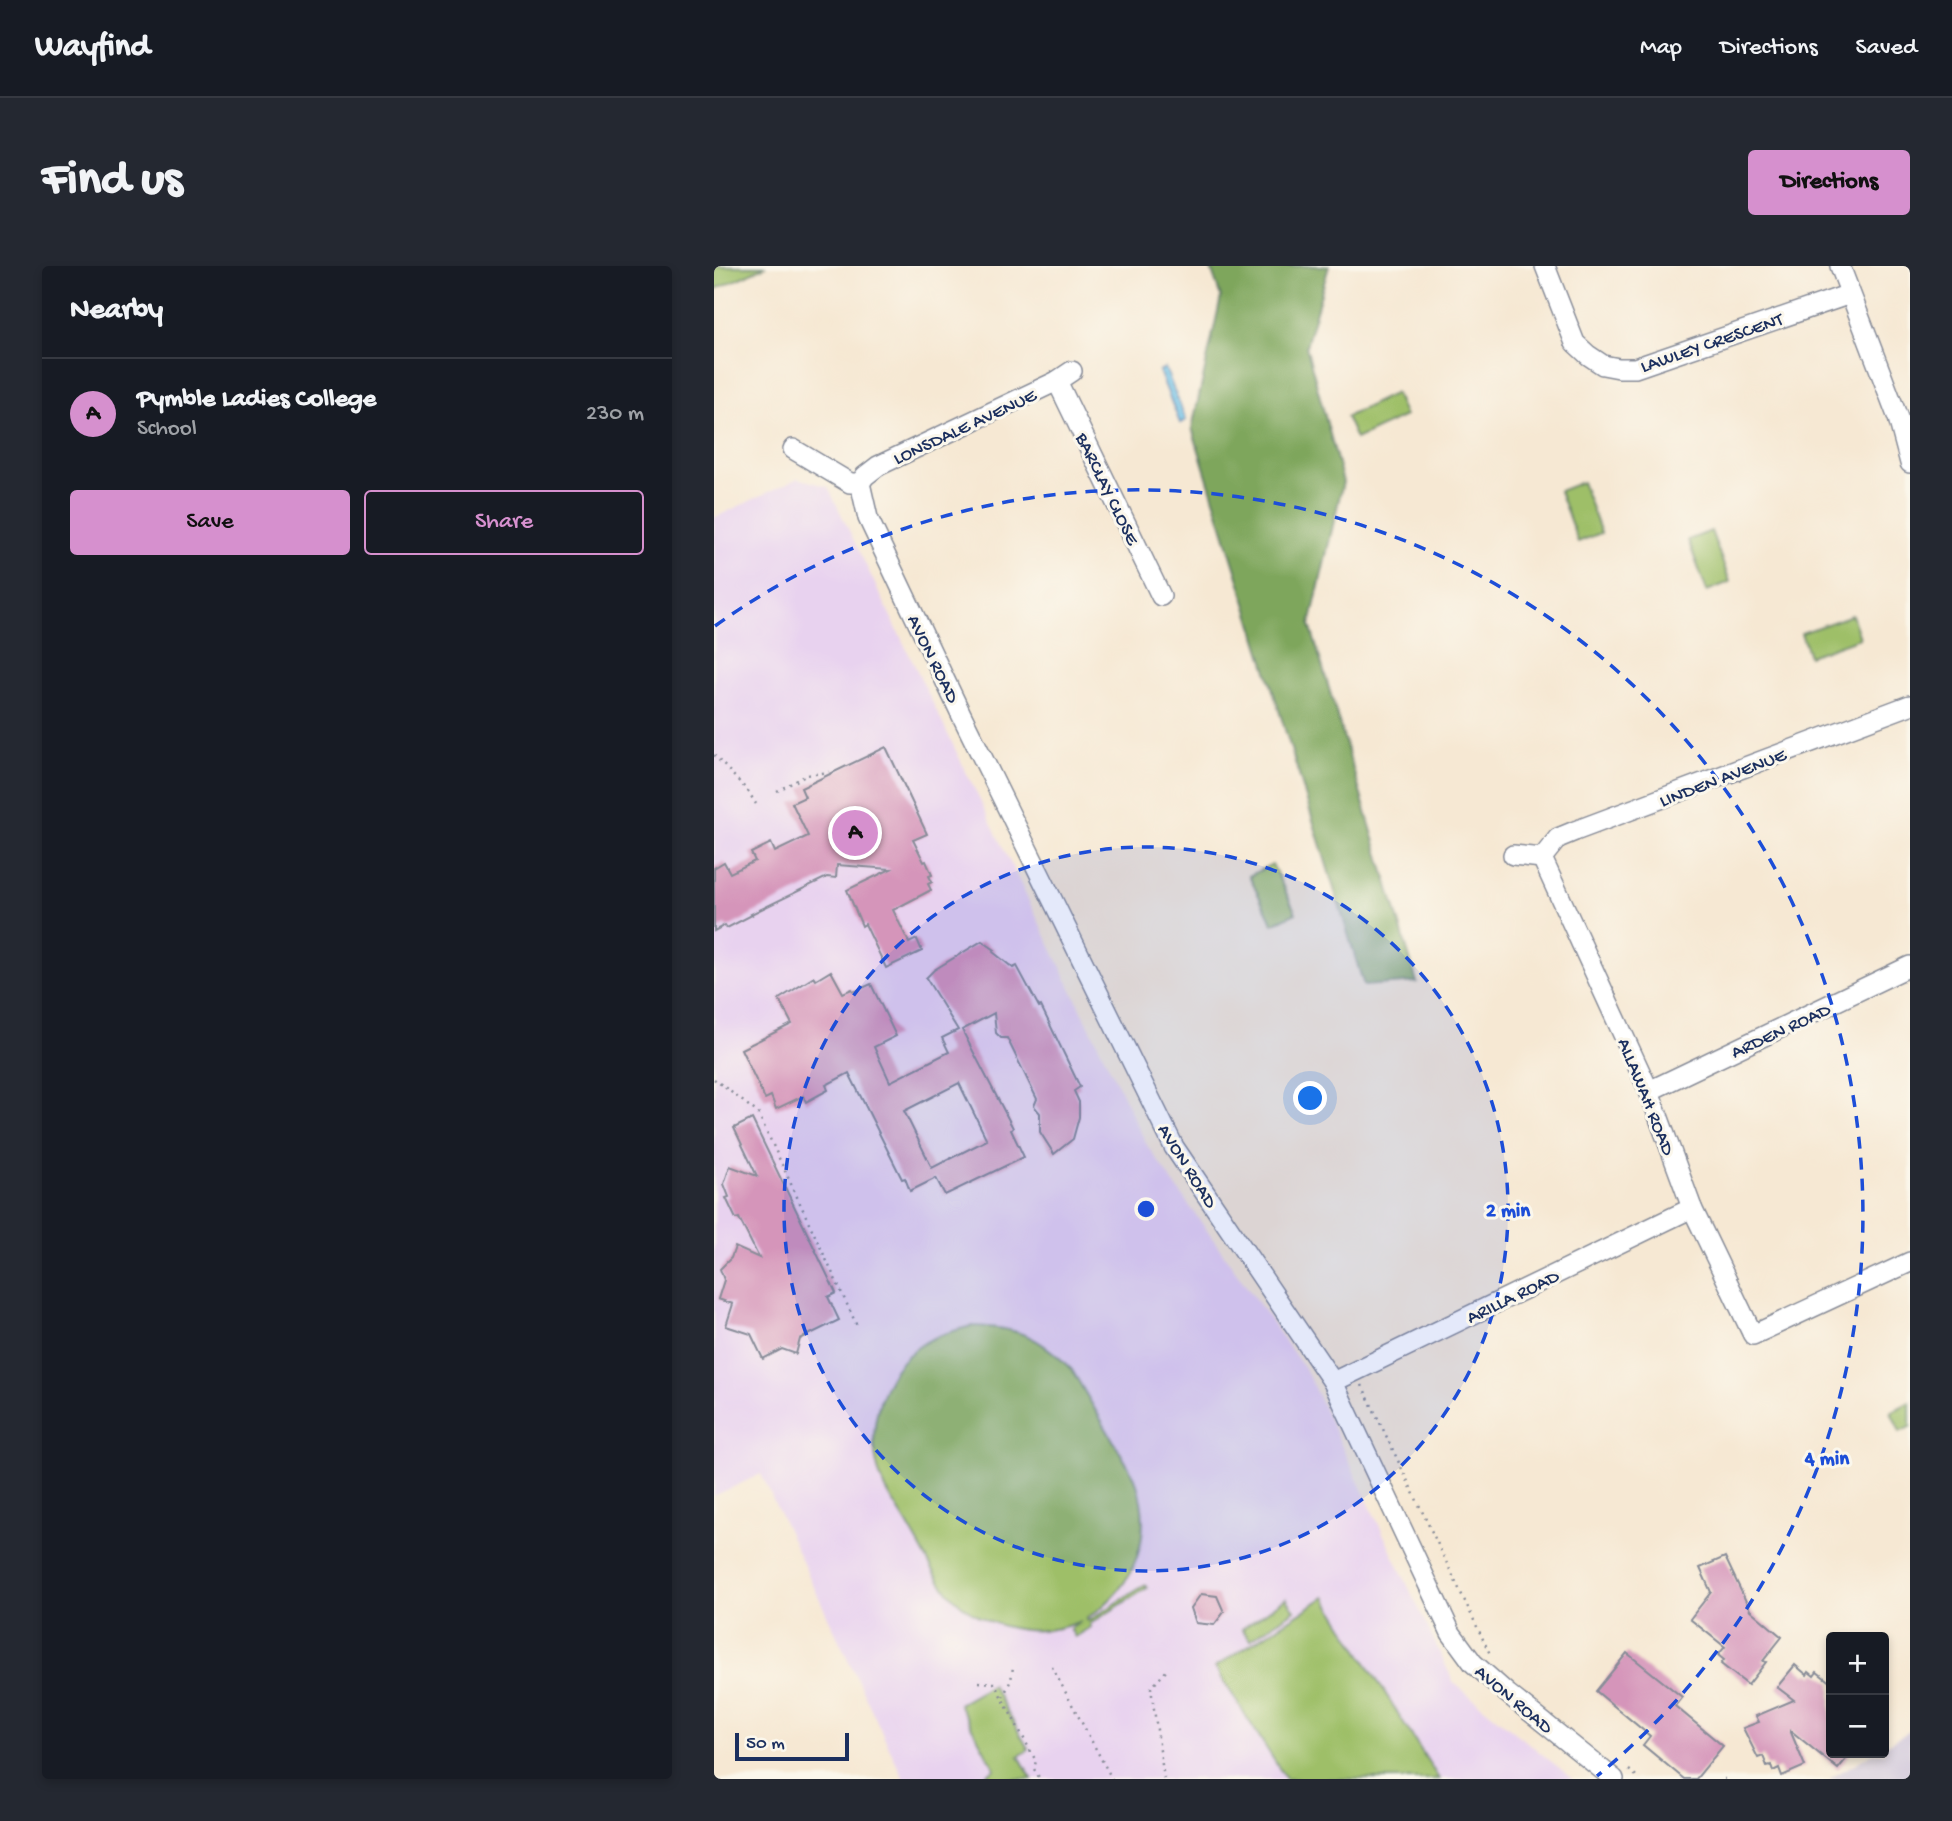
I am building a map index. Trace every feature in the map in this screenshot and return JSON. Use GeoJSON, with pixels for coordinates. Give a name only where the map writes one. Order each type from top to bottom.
{"type":"FeatureCollection","features":[{"type":"Feature","properties":{"kind":"street","name":"LAWLEY CRESCENT"},"geometry":{"type":"LineString","coordinates":[[1545,266],[1575,344],[1603,365],[1619,368],[1635,368],[1850,294]]}},
{"type":"Feature","properties":{"kind":"street"},"geometry":{"type":"LineString","coordinates":[[1840,266],[1898,418],[1910,463]]}},
{"type":"Feature","properties":{"kind":"street","name":"LONSDALE AVENUE"},"geometry":{"type":"LineString","coordinates":[[860,483],[864,476],[877,466],[1065,376]]}},
{"type":"Feature","properties":{"kind":"street","name":"BARCLAY CLOSE"},"geometry":{"type":"LineString","coordinates":[[1065,376],[1161,596]]}},
{"type":"Feature","properties":{"kind":"street"},"geometry":{"type":"LineString","coordinates":[[793,449],[850,483],[860,483]]}},
{"type":"Feature","properties":{"kind":"street","name":"AVON ROAD"},"geometry":{"type":"LineString","coordinates":[[860,483],[868,518],[1174,1147],[1333,1382],[1451,1633],[1473,1663],[1508,1694],[1618,1771]]}},
{"type":"Feature","properties":{"kind":"street","name":"LINDEN AVENUE"},"geometry":{"type":"LineString","coordinates":[[1542,858],[1558,838],[1910,705]]}},
{"type":"Feature","properties":{"kind":"street"},"geometry":{"type":"LineString","coordinates":[[1513,855],[1542,858]]}},
{"type":"Feature","properties":{"kind":"street","name":"ALLAWAH ROAD"},"geometry":{"type":"LineString","coordinates":[[1542,858],[1649,1091],[1692,1208],[1753,1335],[1910,1262]]}},
{"type":"Feature","properties":{"kind":"street","name":"ARDEN ROAD"},"geometry":{"type":"LineString","coordinates":[[1649,1091],[1910,967]]}},
{"type":"Feature","properties":{"kind":"street","name":"ARILLA ROAD"},"geometry":{"type":"LineString","coordinates":[[1333,1382],[1692,1208]]}},
{"type":"Feature","properties":{"kind":"path"},"geometry":{"type":"LineString","coordinates":[[714,755],[748,791],[756,804]]}},
{"type":"Feature","properties":{"kind":"path"},"geometry":{"type":"LineString","coordinates":[[714,763],[718,759]]}},
{"type":"Feature","properties":{"kind":"path"},"geometry":{"type":"LineString","coordinates":[[777,791],[807,775],[830,772]]}},
{"type":"Feature","properties":{"kind":"path"},"geometry":{"type":"LineString","coordinates":[[714,1079],[758,1114],[858,1328]]}},
{"type":"Feature","properties":{"kind":"path"},"geometry":{"type":"LineString","coordinates":[[1360,1381],[1492,1657]]}},
{"type":"Feature","properties":{"kind":"path"},"geometry":{"type":"LineString","coordinates":[[1003,1698],[1012,1680],[1013,1667]]}},
{"type":"Feature","properties":{"kind":"path"},"geometry":{"type":"LineString","coordinates":[[1052,1667],[1112,1779]]}},
{"type":"Feature","properties":{"kind":"path"},"geometry":{"type":"LineString","coordinates":[[1164,1779],[1151,1688],[1168,1669]]}},
{"type":"Feature","properties":{"kind":"path"},"geometry":{"type":"LineString","coordinates":[[979,1682],[994,1683],[1036,1761],[1034,1769],[1040,1779]]}},
{"type":"Feature","properties":{"kind":"path"},"geometry":{"type":"LineString","coordinates":[[1618,1771],[1640,1779]]}},
{"type":"Feature","properties":{"kind":"shaded area"},"geometry":{"type":"Polygon","coordinates":[[[798,478],[828,487],[1148,1147],[1306,1371],[1454,1683],[1573,1779],[904,1779],[761,1474],[714,1496],[714,518],[798,478]]]}},
{"type":"Feature","properties":{"kind":"shaded area"},"geometry":{"type":"Polygon","coordinates":[[[1910,1731],[1910,1779],[1829,1779],[1865,1758],[1889,1758],[1889,1743],[1910,1731]]]}},
{"type":"Feature","properties":{"kind":"green space"},"geometry":{"type":"Polygon","coordinates":[[[714,266],[766,266],[714,290],[714,266]]]}},
{"type":"Feature","properties":{"kind":"green space"},"geometry":{"type":"Polygon","coordinates":[[[1210,266],[1329,266],[1306,346],[1343,482],[1310,625],[1417,982],[1364,986],[1192,428],[1221,297],[1210,266]]]}},
{"type":"Feature","properties":{"kind":"green space"},"geometry":{"type":"Polygon","coordinates":[[[1395,393],[1405,416],[1356,439],[1346,417],[1395,393]]]}},
{"type":"Feature","properties":{"kind":"green space"},"geometry":{"type":"Polygon","coordinates":[[[1582,482],[1601,533],[1578,542],[1559,491],[1582,482]]]}},
{"type":"Feature","properties":{"kind":"green space"},"geometry":{"type":"Polygon","coordinates":[[[1711,531],[1730,582],[1707,591],[1688,540],[1711,531]]]}},
{"type":"Feature","properties":{"kind":"green space"},"geometry":{"type":"Polygon","coordinates":[[[1852,615],[1860,638],[1809,656],[1801,633],[1852,615]]]}},
{"type":"Feature","properties":{"kind":"green space"},"geometry":{"type":"Polygon","coordinates":[[[1272,864],[1296,913],[1273,924],[1249,876],[1272,864]]]}},
{"type":"Feature","properties":{"kind":"green space"},"geometry":{"type":"Polygon","coordinates":[[[971,1326],[1015,1331],[1038,1341],[1060,1358],[1072,1370],[1135,1478],[1143,1520],[1137,1558],[1118,1591],[1086,1619],[1088,1621],[1145,1585],[1147,1588],[1090,1624],[1091,1627],[1075,1637],[1070,1629],[1081,1621],[1043,1630],[1024,1630],[987,1620],[955,1599],[933,1571],[881,1480],[875,1456],[876,1420],[886,1386],[895,1370],[921,1345],[971,1326]]]}},
{"type":"Feature","properties":{"kind":"green space"},"geometry":{"type":"Polygon","coordinates":[[[1910,1402],[1910,1427],[1900,1432],[1891,1412],[1910,1402]]]}},
{"type":"Feature","properties":{"kind":"green space"},"geometry":{"type":"Polygon","coordinates":[[[1325,1597],[1439,1779],[1286,1779],[1215,1667],[1325,1597]]]}},
{"type":"Feature","properties":{"kind":"green space"},"geometry":{"type":"Polygon","coordinates":[[[1286,1598],[1295,1610],[1250,1640],[1242,1629],[1286,1598]]]}},
{"type":"Feature","properties":{"kind":"green space"},"geometry":{"type":"Polygon","coordinates":[[[992,1685],[1029,1750],[1019,1756],[1032,1779],[988,1779],[986,1775],[995,1769],[959,1704],[992,1685]]]}},
{"type":"Feature","properties":{"kind":"water"},"geometry":{"type":"Polygon","coordinates":[[[1165,368],[1186,420],[1180,423],[1159,371],[1165,368]]]}},
{"type":"Feature","properties":{"kind":"building"},"geometry":{"type":"Polygon","coordinates":[[[886,747],[927,834],[913,840],[932,875],[929,876],[932,882],[928,884],[931,890],[893,910],[909,943],[917,939],[922,951],[886,968],[865,924],[862,926],[847,890],[891,869],[837,865],[836,878],[827,877],[727,928],[725,925],[714,931],[714,868],[724,862],[730,873],[755,861],[751,853],[771,843],[775,852],[808,836],[792,803],[805,797],[801,788],[886,747]]]}},
{"type":"Feature","properties":{"kind":"building"},"geometry":{"type":"Polygon","coordinates":[[[982,941],[1013,968],[1017,966],[1039,1007],[1041,1006],[1080,1087],[1074,1091],[1079,1102],[1079,1117],[1073,1139],[1054,1154],[1040,1132],[1040,1113],[1034,1106],[1037,1099],[1007,1038],[1001,1038],[996,1033],[994,1013],[962,1030],[1013,1128],[1011,1130],[1024,1157],[945,1195],[936,1178],[910,1191],[849,1073],[826,1085],[828,1090],[806,1102],[803,1096],[776,1109],[771,1096],[765,1099],[741,1049],[792,1024],[779,999],[814,977],[816,980],[831,971],[843,993],[852,989],[854,992],[871,984],[896,1036],[874,1047],[890,1082],[949,1052],[942,1038],[958,1030],[926,978],[934,970],[982,941]],[[959,1083],[904,1111],[932,1168],[987,1140],[959,1083]]]}},
{"type":"Feature","properties":{"kind":"building"},"geometry":{"type":"Polygon","coordinates":[[[752,1119],[836,1293],[828,1297],[839,1320],[800,1339],[796,1354],[782,1349],[763,1359],[751,1334],[726,1326],[733,1304],[718,1299],[724,1280],[720,1269],[731,1258],[735,1247],[759,1258],[726,1198],[729,1197],[724,1184],[730,1166],[757,1176],[734,1128],[752,1119]]]}},
{"type":"Feature","properties":{"kind":"building"},"geometry":{"type":"Polygon","coordinates":[[[1725,1557],[1750,1610],[1782,1637],[1748,1685],[1721,1664],[1724,1660],[1718,1655],[1725,1647],[1690,1619],[1711,1592],[1700,1568],[1725,1557]]]}},
{"type":"Feature","properties":{"kind":"building"},"geometry":{"type":"Polygon","coordinates":[[[1201,1594],[1217,1596],[1224,1612],[1214,1625],[1196,1623],[1191,1608],[1201,1594]]]}},
{"type":"Feature","properties":{"kind":"building"},"geometry":{"type":"Polygon","coordinates":[[[1627,1653],[1682,1697],[1675,1706],[1723,1746],[1696,1779],[1684,1779],[1643,1745],[1650,1736],[1596,1691],[1627,1653]]]}},
{"type":"Feature","properties":{"kind":"building"},"geometry":{"type":"Polygon","coordinates":[[[1795,1665],[1807,1675],[1809,1672],[1814,1676],[1817,1672],[1826,1679],[1826,1758],[1847,1758],[1838,1769],[1790,1730],[1805,1766],[1782,1776],[1779,1768],[1773,1771],[1771,1765],[1767,1766],[1763,1756],[1758,1758],[1743,1728],[1759,1722],[1756,1716],[1794,1700],[1777,1687],[1795,1665]]]}},
{"type":"Feature","properties":{"kind":"place","name":"Pymble Ladies College"},"geometry":{"type":"Point","coordinates":[855,833]}}]}
